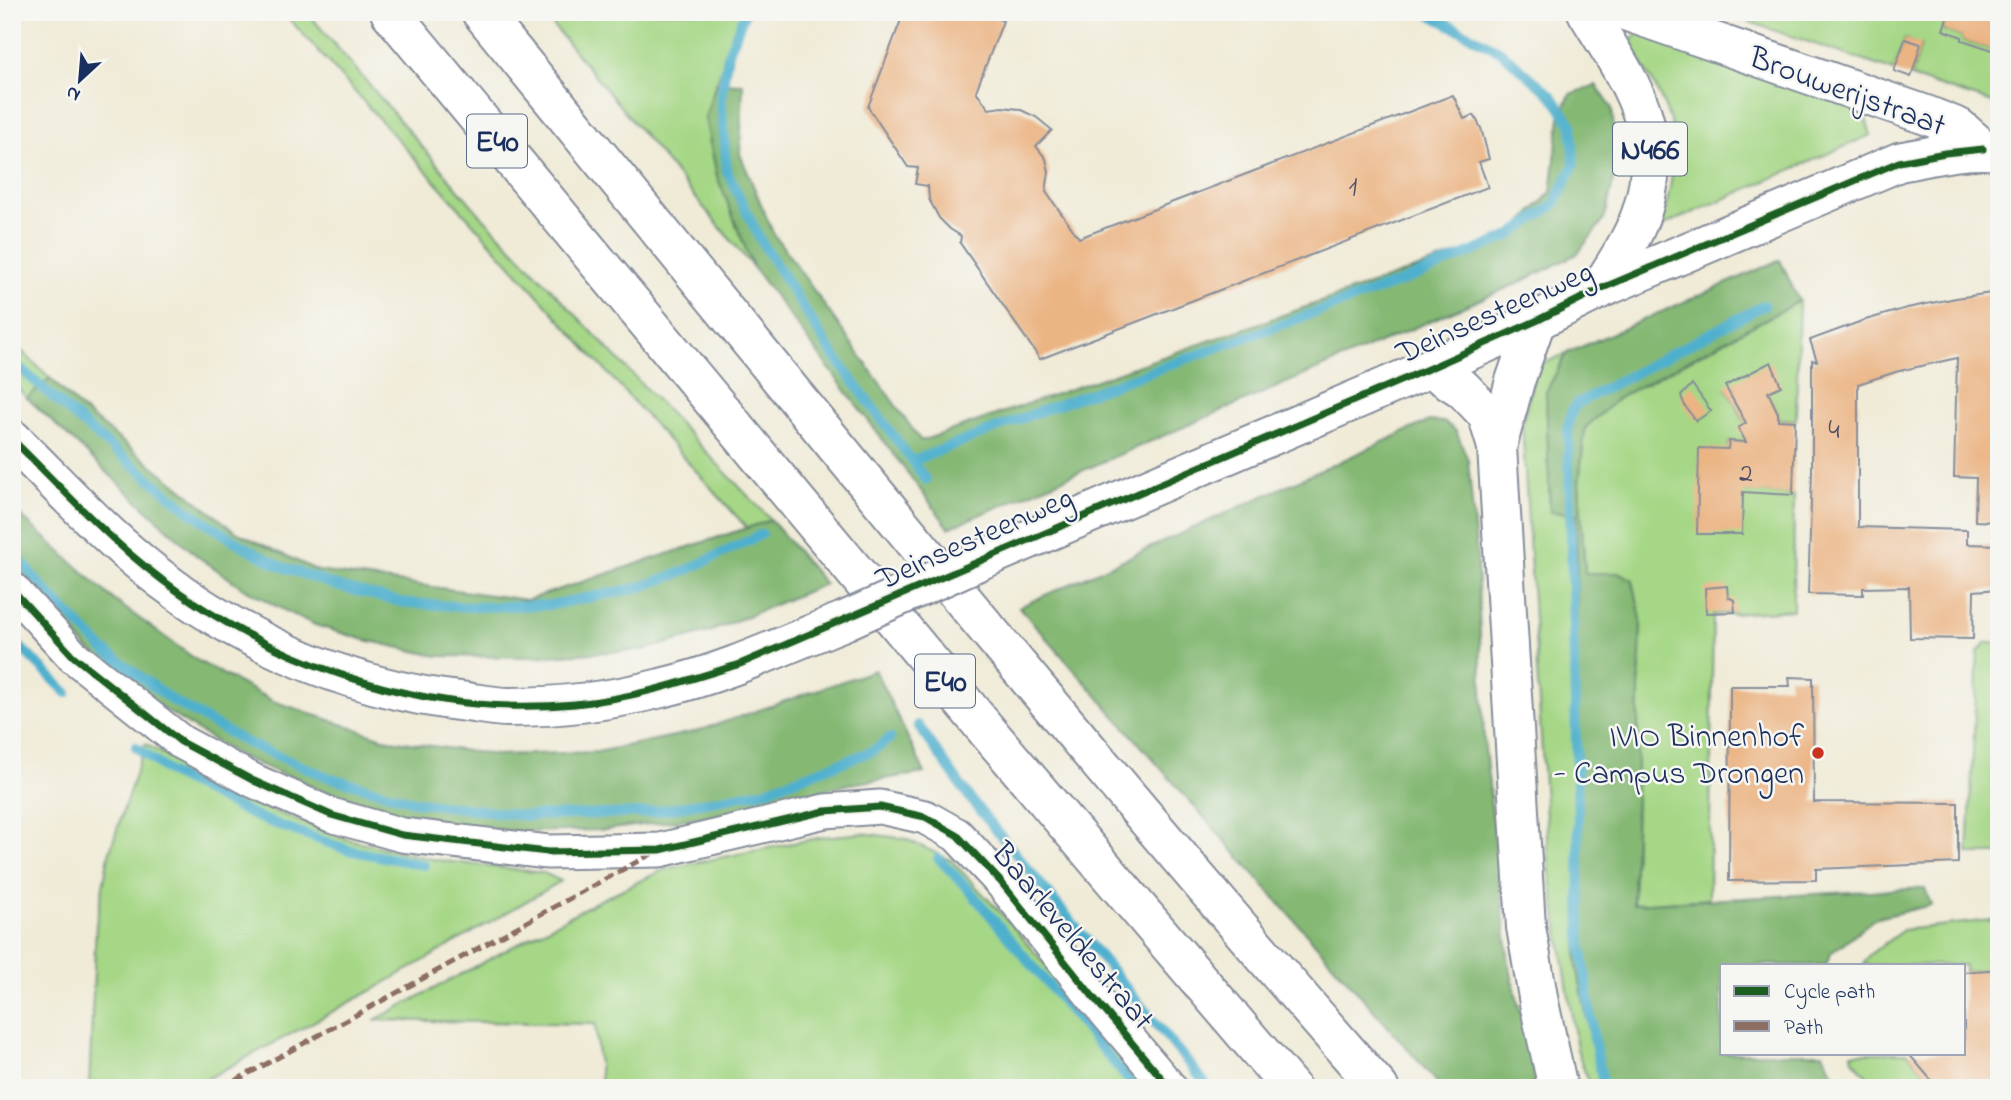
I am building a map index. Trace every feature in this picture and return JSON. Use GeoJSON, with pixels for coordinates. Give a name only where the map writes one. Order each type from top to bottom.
{"type":"FeatureCollection","features":[{"type":"Feature","properties":{"kind":"main road","name":"E40"},"geometry":{"type":"LineString","coordinates":[[390,12],[989,733],[1292,1088]]}},
{"type":"Feature","properties":{"kind":"main road","name":"E40"},"geometry":{"type":"LineString","coordinates":[[481,12],[979,621],[1379,1088]]}},
{"type":"Feature","properties":{"kind":"main road","name":"N466"},"geometry":{"type":"LineString","coordinates":[[1587,12],[1639,100],[1648,130],[1651,166],[1643,208],[1628,242],[1600,289]]}},
{"type":"Feature","properties":{"kind":"main road","name":"Brouwerijstraat"},"geometry":{"type":"LineString","coordinates":[[1628,12],[1926,115],[1959,128],[1991,150]]}},
{"type":"Feature","properties":{"kind":"main road","name":"Deinsesteenweg"},"geometry":{"type":"LineString","coordinates":[[12,439],[130,554],[183,594],[235,627],[292,656],[366,684],[436,699],[507,707],[576,704],[662,688],[740,664],[1430,368],[1600,289],[1899,162],[1945,153],[1991,150]]}},
{"type":"Feature","properties":{"kind":"main road"},"geometry":{"type":"LineString","coordinates":[[1497,447],[1507,404],[1536,321]]}},
{"type":"Feature","properties":{"kind":"main road"},"geometry":{"type":"LineString","coordinates":[[1430,368],[1463,389],[1487,414],[1497,447],[1526,927],[1558,1088]]}},
{"type":"Feature","properties":{"kind":"street","name":"Baarleveldestraat"},"geometry":{"type":"LineString","coordinates":[[12,589],[73,656],[181,742],[254,781],[331,815],[402,835],[548,852],[660,850],[825,811],[880,807],[925,817],[957,835],[1001,882],[1170,1088]]}},
{"type":"Feature","properties":{"kind":"green space"},"geometry":{"type":"Polygon","coordinates":[[[283,12],[307,12],[477,211],[771,520],[748,529],[283,12]]]}},
{"type":"Feature","properties":{"kind":"green space"},"geometry":{"type":"Polygon","coordinates":[[[542,12],[746,12],[716,83],[705,118],[717,176],[753,267],[542,12]]]}},
{"type":"Feature","properties":{"kind":"green space"},"geometry":{"type":"Polygon","coordinates":[[[1720,12],[1949,12],[1943,30],[1962,37],[1962,40],[1999,52],[1999,105],[1911,77],[1921,45],[1905,39],[1894,71],[1720,12]]]}},
{"type":"Feature","properties":{"kind":"green space"},"geometry":{"type":"Polygon","coordinates":[[[1641,30],[1862,106],[1871,135],[1662,226],[1673,166],[1672,129],[1660,96],[1629,42],[1641,30]]]}},
{"type":"Feature","properties":{"kind":"green space"},"geometry":{"type":"Polygon","coordinates":[[[716,83],[743,84],[740,154],[773,233],[921,441],[1510,236],[1551,192],[1560,117],[1570,94],[1596,85],[1612,108],[1617,165],[1605,218],[1577,254],[1523,281],[949,528],[753,267],[717,176],[705,118],[716,83]]]}},
{"type":"Feature","properties":{"kind":"green space"},"geometry":{"type":"Polygon","coordinates":[[[1780,260],[1799,301],[1618,398],[1585,428],[1579,483],[1585,573],[1620,573],[1633,580],[1641,619],[1633,904],[1925,888],[1931,905],[1874,919],[1831,953],[1826,964],[1720,964],[1720,1054],[1824,1054],[1832,1071],[1846,1088],[1600,1088],[1577,966],[1577,514],[1550,512],[1546,392],[1567,353],[1780,260]]]}},
{"type":"Feature","properties":{"kind":"green space"},"geometry":{"type":"Polygon","coordinates":[[[1799,301],[1796,420],[1778,419],[1778,413],[1756,372],[1726,388],[1746,424],[1747,442],[1729,441],[1728,451],[1742,491],[1794,495],[1793,610],[1713,615],[1709,899],[1633,904],[1641,619],[1620,573],[1585,573],[1579,483],[1585,428],[1618,398],[1799,301]]]}},
{"type":"Feature","properties":{"kind":"green space"},"geometry":{"type":"Polygon","coordinates":[[[12,342],[50,378],[27,398],[12,383],[12,342]]]}},
{"type":"Feature","properties":{"kind":"green space"},"geometry":{"type":"Polygon","coordinates":[[[1567,353],[1546,392],[1550,511],[1577,514],[1577,966],[1600,1088],[1590,1088],[1577,1049],[1549,868],[1522,422],[1538,366],[1567,353]]]}},
{"type":"Feature","properties":{"kind":"green space"},"geometry":{"type":"Polygon","coordinates":[[[50,378],[80,408],[236,532],[318,571],[527,600],[771,520],[825,584],[709,632],[643,650],[530,657],[437,656],[365,640],[315,625],[280,608],[243,588],[197,556],[27,398],[50,378]]]}},
{"type":"Feature","properties":{"kind":"green space"},"geometry":{"type":"Polygon","coordinates":[[[1429,421],[1444,422],[1456,431],[1468,460],[1477,558],[1484,740],[1509,964],[1538,1088],[1442,1088],[1019,607],[1429,421]]]}},
{"type":"Feature","properties":{"kind":"green space"},"geometry":{"type":"Polygon","coordinates":[[[12,508],[114,600],[198,661],[273,701],[389,740],[496,755],[597,752],[698,731],[875,670],[925,773],[850,784],[717,815],[604,830],[523,832],[424,821],[322,791],[237,755],[163,709],[88,649],[12,566],[12,508]]]}},
{"type":"Feature","properties":{"kind":"green space"},"geometry":{"type":"Polygon","coordinates":[[[1986,643],[1999,643],[1999,854],[1968,854],[1978,652],[1986,643]]]}},
{"type":"Feature","properties":{"kind":"green space"},"geometry":{"type":"Polygon","coordinates":[[[145,744],[268,809],[343,838],[436,860],[544,873],[561,881],[373,990],[190,1088],[89,1088],[96,924],[109,854],[145,744]]]}},
{"type":"Feature","properties":{"kind":"green space"},"geometry":{"type":"Polygon","coordinates":[[[863,833],[906,839],[951,860],[1003,915],[1150,1088],[601,1088],[595,1024],[375,1020],[598,901],[665,869],[823,837],[863,833]]]}},
{"type":"Feature","properties":{"kind":"green space"},"geometry":{"type":"Polygon","coordinates":[[[1999,919],[1999,969],[1966,972],[1966,964],[1864,964],[1869,955],[1903,930],[1999,919]]]}},
{"type":"Feature","properties":{"kind":"green space"},"geometry":{"type":"Polygon","coordinates":[[[1852,1054],[1909,1054],[1938,1088],[1877,1088],[1853,1059],[1852,1054]]]}},
{"type":"Feature","properties":{"kind":"building"},"geometry":{"type":"Polygon","coordinates":[[[904,12],[982,12],[1003,21],[976,91],[989,109],[1019,109],[1036,117],[1052,130],[1036,146],[1046,159],[1049,172],[1046,192],[1079,238],[1453,95],[1464,119],[1474,115],[1481,128],[1489,159],[1479,162],[1488,187],[1040,359],[960,243],[961,236],[939,218],[929,199],[928,186],[915,184],[918,168],[908,167],[868,107],[904,12]]]}},
{"type":"Feature","properties":{"kind":"building"},"geometry":{"type":"Polygon","coordinates":[[[1949,12],[1999,12],[1999,52],[1962,40],[1962,37],[1943,30],[1949,12]]]}},
{"type":"Feature","properties":{"kind":"building"},"geometry":{"type":"Polygon","coordinates":[[[1905,39],[1921,44],[1911,77],[1894,71],[1905,39]]]}},
{"type":"Feature","properties":{"kind":"building"},"geometry":{"type":"Polygon","coordinates":[[[1999,292],[1999,522],[1975,521],[1976,478],[1954,477],[1957,358],[1899,371],[1858,384],[1858,527],[1967,530],[1967,544],[1999,545],[1999,589],[1974,591],[1973,639],[1910,638],[1909,587],[1863,588],[1863,595],[1808,594],[1812,360],[1817,361],[1810,340],[1907,308],[1999,292]]]}},
{"type":"Feature","properties":{"kind":"building"},"geometry":{"type":"Polygon","coordinates":[[[1771,362],[1781,386],[1768,392],[1778,413],[1778,420],[1795,421],[1793,495],[1743,492],[1742,534],[1697,534],[1699,448],[1728,449],[1729,441],[1746,442],[1738,428],[1746,423],[1725,386],[1771,362]]]}},
{"type":"Feature","properties":{"kind":"building"},"geometry":{"type":"Polygon","coordinates":[[[1692,384],[1711,411],[1696,421],[1681,396],[1692,384]]]}},
{"type":"Feature","properties":{"kind":"building"},"geometry":{"type":"Polygon","coordinates":[[[1727,586],[1728,597],[1734,600],[1735,612],[1706,613],[1705,588],[1727,586]]]}},
{"type":"Feature","properties":{"kind":"building"},"geometry":{"type":"Polygon","coordinates":[[[1789,677],[1813,678],[1814,802],[1958,803],[1958,863],[1816,869],[1816,880],[1729,881],[1730,686],[1790,686],[1789,677]]]}},
{"type":"Feature","properties":{"kind":"building"},"geometry":{"type":"Polygon","coordinates":[[[1999,969],[1999,1088],[1938,1088],[1909,1054],[1966,1054],[1966,972],[1999,969]]]}},
{"type":"Feature","properties":{"kind":"waterway"},"geometry":{"type":"LineString","coordinates":[[745,12],[728,54],[721,97],[727,172],[761,241],[828,347],[926,480]]}},
{"type":"Feature","properties":{"kind":"waterway"},"geometry":{"type":"LineString","coordinates":[[912,461],[1046,409],[1406,280],[1510,236],[1554,205],[1574,165],[1572,125],[1552,96],[1500,51],[1425,12]]}},
{"type":"Feature","properties":{"kind":"waterway"},"geometry":{"type":"LineString","coordinates":[[1604,1088],[1594,1040],[1581,940],[1568,427],[1572,411],[1578,403],[1764,305]]}},
{"type":"Feature","properties":{"kind":"waterway"},"geometry":{"type":"LineString","coordinates":[[12,361],[90,430],[188,510],[236,542],[280,566],[343,588],[405,603],[471,607],[550,605],[638,588],[683,572],[762,534]]}},
{"type":"Feature","properties":{"kind":"waterway"},"geometry":{"type":"LineString","coordinates":[[12,550],[42,587],[103,649],[173,701],[247,743],[328,777],[417,802],[526,816],[647,813],[764,791],[873,751],[890,738]]}},
{"type":"Feature","properties":{"kind":"waterway"},"geometry":{"type":"LineString","coordinates":[[12,639],[67,693]]}},
{"type":"Feature","properties":{"kind":"waterway"},"geometry":{"type":"LineString","coordinates":[[918,725],[972,801],[1209,1088]]}},
{"type":"Feature","properties":{"kind":"waterway"},"geometry":{"type":"LineString","coordinates":[[136,747],[173,775],[254,816],[348,850],[424,865]]}},
{"type":"Feature","properties":{"kind":"waterway"},"geometry":{"type":"LineString","coordinates":[[938,858],[969,890],[1135,1088]]}},
{"type":"Feature","properties":{"kind":"marked path"},"geometry":{"type":"LineString","coordinates":[[222,1088],[653,853]]}},
{"type":"Feature","properties":{"kind":"cycle path"},"geometry":{"type":"LineString","coordinates":[[12,439],[84,512],[130,554],[177,591],[228,623],[282,651],[338,674],[396,691],[455,702],[515,706],[596,702],[659,688],[740,664],[1430,368],[1600,289],[1899,162],[1983,149]]}},
{"type":"Feature","properties":{"kind":"cycle path"},"geometry":{"type":"LineString","coordinates":[[12,589],[73,656],[181,742],[254,781],[331,815],[402,835],[548,852],[660,850],[825,811],[880,807],[925,817],[957,835],[1001,882],[1170,1088]]}},
{"type":"Feature","properties":{"kind":"place","name":"IVIO Binnenhof - Campus Drongen"},"geometry":{"type":"Point","coordinates":[1818,753]}}]}
